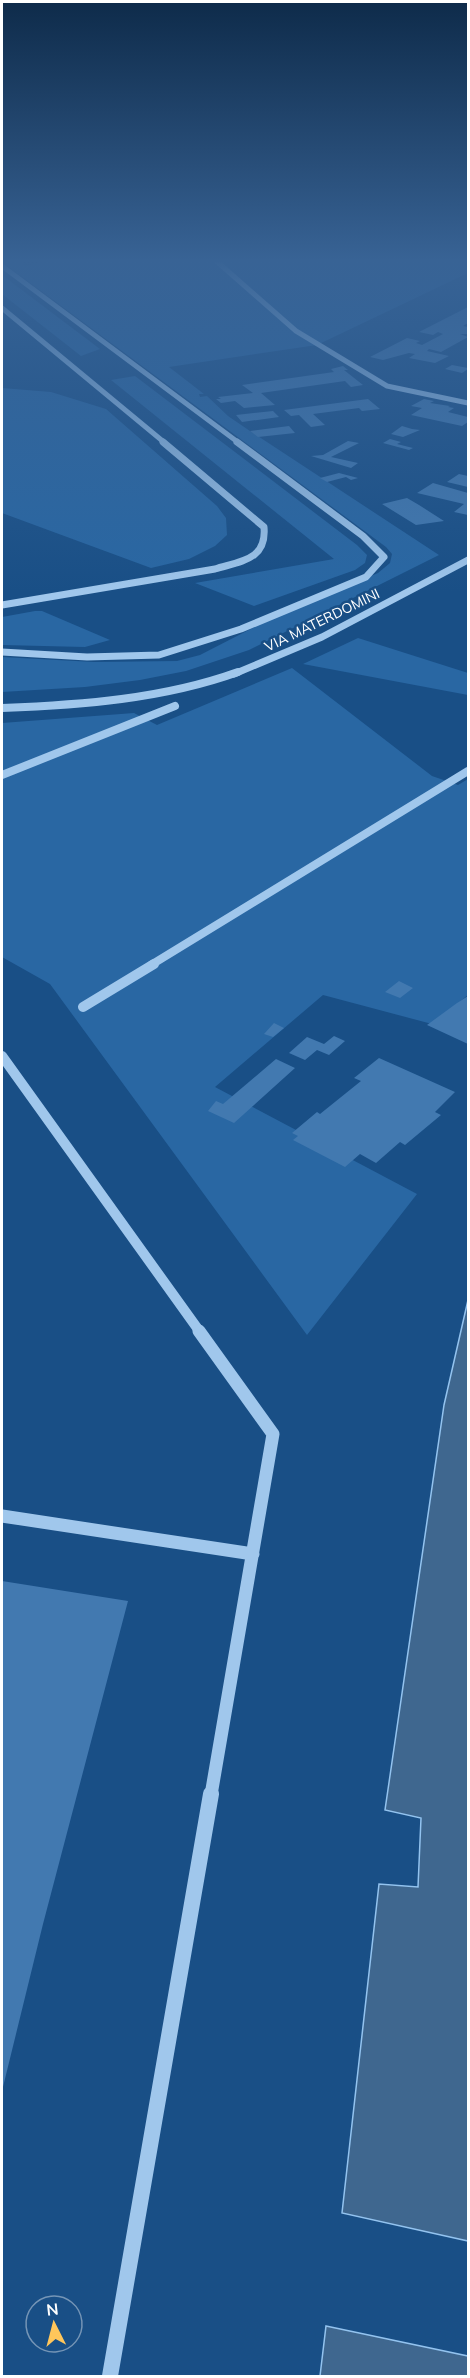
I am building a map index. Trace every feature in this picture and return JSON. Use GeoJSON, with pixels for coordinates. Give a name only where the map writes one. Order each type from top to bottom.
{"type":"FeatureCollection","features":[{"type":"Feature","properties":{"kind":"street"},"geometry":{"type":"LineString","coordinates":[[2,605],[215,569],[248,558],[261,550],[265,542],[264,527],[78,370]]}},
{"type":"Feature","properties":{"kind":"street"},"geometry":{"type":"LineString","coordinates":[[2,652],[87,657],[159,655],[241,629],[366,577],[384,557],[363,536],[141,370]]}},
{"type":"Feature","properties":{"kind":"street"},"geometry":{"type":"LineString","coordinates":[[360,370],[387,386],[468,403]]}},
{"type":"Feature","properties":{"kind":"street","name":"VIA MATERDOMINI"},"geometry":{"type":"LineString","coordinates":[[2,708],[46,707],[128,697],[231,674],[296,649],[468,560]]}},
{"type":"Feature","properties":{"kind":"street"},"geometry":{"type":"LineString","coordinates":[[2,775],[175,706]]}},
{"type":"Feature","properties":{"kind":"street"},"geometry":{"type":"LineString","coordinates":[[83,1007],[468,771]]}},
{"type":"Feature","properties":{"kind":"street"},"geometry":{"type":"LineString","coordinates":[[2,1056],[273,1434],[110,2376]]}},
{"type":"Feature","properties":{"kind":"street"},"geometry":{"type":"LineString","coordinates":[[2,1516],[253,1554]]}},
{"type":"Feature","properties":{"kind":"shaded area"},"geometry":{"type":"Polygon","coordinates":[[[147,370],[173,370],[204,394],[199,394],[200,397],[207,396],[228,416],[439,555],[249,650],[186,671],[85,687],[2,692],[2,657],[94,662],[177,661],[200,655],[276,616],[378,573],[390,563],[392,554],[386,547],[147,370]]]}},
{"type":"Feature","properties":{"kind":"shaded area"},"geometry":{"type":"Polygon","coordinates":[[[135,376],[357,545],[367,555],[365,563],[355,570],[254,606],[195,583],[334,559],[111,380],[135,376]]]}},
{"type":"Feature","properties":{"kind":"shaded area"},"geometry":{"type":"Polygon","coordinates":[[[2,388],[51,392],[106,409],[217,506],[226,518],[227,535],[215,546],[189,559],[151,568],[2,513],[2,388]]]}},
{"type":"Feature","properties":{"kind":"shaded area"},"geometry":{"type":"Polygon","coordinates":[[[42,611],[110,640],[85,647],[2,645],[2,617],[42,611]]]}},
{"type":"Feature","properties":{"kind":"shaded area"},"geometry":{"type":"Polygon","coordinates":[[[358,638],[468,673],[468,695],[303,664],[358,638]]]}},
{"type":"Feature","properties":{"kind":"shaded area"},"geometry":{"type":"Polygon","coordinates":[[[292,668],[432,776],[458,785],[468,779],[468,995],[432,1024],[323,995],[215,1087],[417,1194],[307,1335],[50,984],[2,957],[2,723],[134,713],[157,725],[292,668]]]}},
{"type":"Feature","properties":{"kind":"shaded area"},"geometry":{"type":"Polygon","coordinates":[[[468,1300],[468,2241],[342,2213],[379,1884],[418,1887],[421,1818],[385,1810],[444,1405],[468,1300]]]}},
{"type":"Feature","properties":{"kind":"shaded area"},"geometry":{"type":"Polygon","coordinates":[[[326,2326],[468,2356],[468,2376],[320,2376],[326,2326]]]}},
{"type":"Feature","properties":{"kind":"building"},"geometry":{"type":"Polygon","coordinates":[[[332,370],[348,370],[344,370],[363,385],[351,387],[345,381],[261,393],[275,405],[244,408],[235,401],[221,403],[216,399],[253,393],[242,385],[334,372],[332,370]]]}},
{"type":"Feature","properties":{"kind":"building"},"geometry":{"type":"Polygon","coordinates":[[[449,370],[467,370],[462,373],[449,370]]]}},
{"type":"Feature","properties":{"kind":"building"},"geometry":{"type":"Polygon","coordinates":[[[368,399],[380,409],[362,411],[359,408],[313,414],[325,425],[311,427],[299,415],[291,416],[284,410],[368,399]]]}},
{"type":"Feature","properties":{"kind":"building"},"geometry":{"type":"Polygon","coordinates":[[[424,399],[434,401],[430,403],[454,408],[448,412],[468,417],[468,422],[462,426],[411,415],[422,408],[411,406],[424,399]]]}},
{"type":"Feature","properties":{"kind":"building"},"geometry":{"type":"Polygon","coordinates":[[[273,411],[279,417],[242,422],[236,415],[273,411]]]}},
{"type":"Feature","properties":{"kind":"building"},"geometry":{"type":"Polygon","coordinates":[[[289,426],[295,433],[258,437],[250,431],[289,426]]]}},
{"type":"Feature","properties":{"kind":"building"},"geometry":{"type":"Polygon","coordinates":[[[402,426],[420,430],[403,437],[391,434],[402,426]]]}},
{"type":"Feature","properties":{"kind":"building"},"geometry":{"type":"Polygon","coordinates":[[[390,439],[401,442],[397,444],[413,448],[409,450],[383,443],[390,439]]]}},
{"type":"Feature","properties":{"kind":"building"},"geometry":{"type":"Polygon","coordinates":[[[348,441],[359,443],[331,457],[358,463],[351,468],[311,456],[323,455],[348,441]]]}},
{"type":"Feature","properties":{"kind":"building"},"geometry":{"type":"Polygon","coordinates":[[[339,473],[358,478],[351,480],[346,477],[327,482],[320,478],[339,473]]]}},
{"type":"Feature","properties":{"kind":"building"},"geometry":{"type":"Polygon","coordinates":[[[459,474],[468,476],[468,487],[447,482],[459,474]]]}},
{"type":"Feature","properties":{"kind":"building"},"geometry":{"type":"Polygon","coordinates":[[[433,483],[468,493],[468,515],[454,512],[464,504],[417,493],[433,483]]]}},
{"type":"Feature","properties":{"kind":"building"},"geometry":{"type":"Polygon","coordinates":[[[407,498],[444,521],[416,525],[382,504],[407,498]]]}},
{"type":"Feature","properties":{"kind":"building"},"geometry":{"type":"Polygon","coordinates":[[[399,981],[413,988],[400,998],[385,992],[399,981]]]}},
{"type":"Feature","properties":{"kind":"building"},"geometry":{"type":"Polygon","coordinates":[[[468,996],[468,1044],[427,1025],[457,1003],[468,996]]]}},
{"type":"Feature","properties":{"kind":"building"},"geometry":{"type":"Polygon","coordinates":[[[274,1023],[284,1028],[273,1037],[264,1034],[274,1023]]]}},
{"type":"Feature","properties":{"kind":"building"},"geometry":{"type":"Polygon","coordinates":[[[334,1036],[345,1041],[329,1055],[317,1050],[305,1060],[289,1053],[307,1037],[324,1044],[334,1036]]]}},
{"type":"Feature","properties":{"kind":"building"},"geometry":{"type":"Polygon","coordinates":[[[379,1058],[455,1092],[435,1112],[441,1115],[405,1145],[400,1142],[376,1163],[360,1154],[345,1167],[293,1140],[298,1136],[292,1133],[361,1081],[354,1078],[379,1058]]]}},
{"type":"Feature","properties":{"kind":"building"},"geometry":{"type":"Polygon","coordinates":[[[276,1059],[295,1068],[234,1123],[208,1111],[216,1101],[223,1104],[276,1059]]]}},
{"type":"Feature","properties":{"kind":"building"},"geometry":{"type":"Polygon","coordinates":[[[2,1581],[128,1601],[43,1924],[2,2091],[2,1581]]]}}]}
